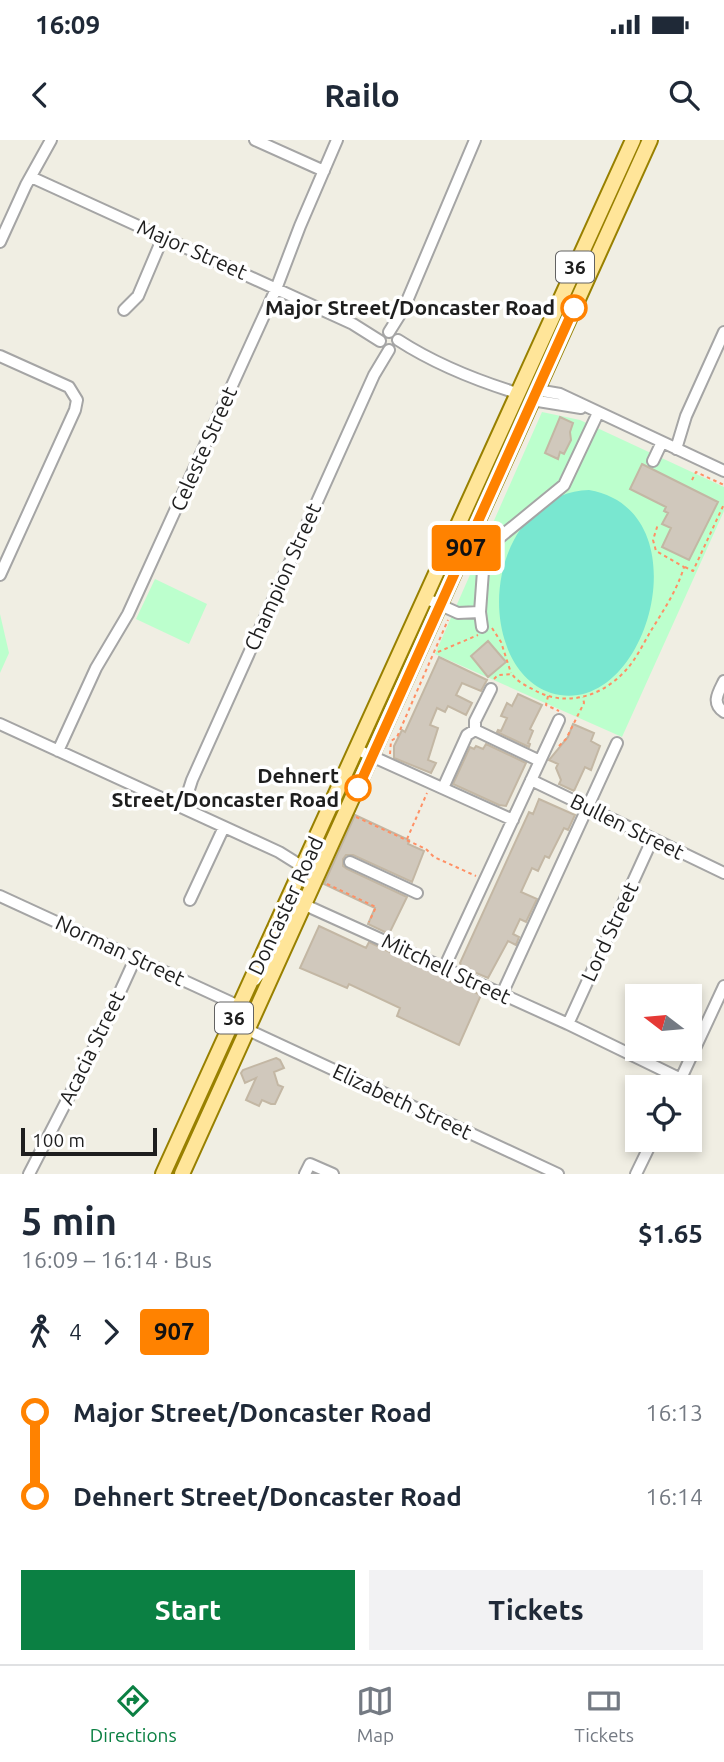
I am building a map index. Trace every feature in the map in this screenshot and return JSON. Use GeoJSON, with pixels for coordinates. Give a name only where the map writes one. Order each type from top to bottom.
{"type":"FeatureCollection","features":[{"type":"Feature","properties":{"kind":"main road","name":"Doncaster Road"},"geometry":{"type":"LineString","coordinates":[[163,1174],[633,140]]}},
{"type":"Feature","properties":{"kind":"main road","name":"Doncaster Road"},"geometry":{"type":"LineString","coordinates":[[182,1174],[372,756],[447,607],[535,395],[650,140]]}},
{"type":"Feature","properties":{"kind":"main road"},"geometry":{"type":"LineString","coordinates":[[517,393],[535,395]]}},
{"type":"Feature","properties":{"kind":"main road"},"geometry":{"type":"LineString","coordinates":[[174,1174],[192,1133],[212,1105]]}},
{"type":"Feature","properties":{"kind":"street"},"geometry":{"type":"LineString","coordinates":[[0,242],[51,140]]}},
{"type":"Feature","properties":{"kind":"street"},"geometry":{"type":"LineString","coordinates":[[255,140],[324,171]]}},
{"type":"Feature","properties":{"kind":"street","name":"Celeste Street"},"geometry":{"type":"LineString","coordinates":[[58,751],[96,668],[128,614],[276,289],[337,140]]}},
{"type":"Feature","properties":{"kind":"street","name":"Champion Street"},"geometry":{"type":"LineString","coordinates":[[180,807],[404,308],[475,140]]}},
{"type":"Feature","properties":{"kind":"street","name":"Major Street"},"geometry":{"type":"LineString","coordinates":[[31,177],[476,380],[517,393]]}},
{"type":"Feature","properties":{"kind":"street"},"geometry":{"type":"LineString","coordinates":[[124,310],[138,296],[163,237]]}},
{"type":"Feature","properties":{"kind":"street"},"geometry":{"type":"LineString","coordinates":[[653,461],[669,445],[686,416],[724,332]]}},
{"type":"Feature","properties":{"kind":"street"},"geometry":{"type":"LineString","coordinates":[[0,356],[69,387],[77,400],[75,410],[0,575]]}},
{"type":"Feature","properties":{"kind":"street"},"geometry":{"type":"LineString","coordinates":[[535,395],[593,411],[724,471]]}},
{"type":"Feature","properties":{"kind":"street"},"geometry":{"type":"LineString","coordinates":[[482,627],[480,612],[483,571],[499,538],[564,485],[593,411]]}},
{"type":"Feature","properties":{"kind":"street"},"geometry":{"type":"LineString","coordinates":[[425,598],[458,613],[480,612]]}},
{"type":"Feature","properties":{"kind":"street"},"geometry":{"type":"LineString","coordinates":[[724,681],[716,701],[717,706],[724,712]]}},
{"type":"Feature","properties":{"kind":"street"},"geometry":{"type":"LineString","coordinates":[[475,730],[475,720],[491,689]]}},
{"type":"Feature","properties":{"kind":"street"},"geometry":{"type":"LineString","coordinates":[[444,968],[563,717]]}},
{"type":"Feature","properties":{"kind":"street"},"geometry":{"type":"LineString","coordinates":[[0,724],[279,852],[301,858],[308,898],[288,918],[266,968],[247,990]]}},
{"type":"Feature","properties":{"kind":"street"},"geometry":{"type":"LineString","coordinates":[[437,786],[467,735],[475,730]]}},
{"type":"Feature","properties":{"kind":"street"},"geometry":{"type":"LineString","coordinates":[[475,730],[540,761]]}},
{"type":"Feature","properties":{"kind":"street"},"geometry":{"type":"LineString","coordinates":[[502,994],[617,743]]}},
{"type":"Feature","properties":{"kind":"street"},"geometry":{"type":"LineString","coordinates":[[358,750],[513,820]]}},
{"type":"Feature","properties":{"kind":"street","name":"Bullen Street"},"geometry":{"type":"LineString","coordinates":[[531,780],[724,873]]}},
{"type":"Feature","properties":{"kind":"street"},"geometry":{"type":"LineString","coordinates":[[190,900],[224,827]]}},
{"type":"Feature","properties":{"kind":"street","name":"Lord Street"},"geometry":{"type":"LineString","coordinates":[[568,1024],[652,840]]}},
{"type":"Feature","properties":{"kind":"street"},"geometry":{"type":"LineString","coordinates":[[350,862],[417,893]]}},
{"type":"Feature","properties":{"kind":"street","name":"Norman Street"},"geometry":{"type":"LineString","coordinates":[[0,896],[239,1006]]}},
{"type":"Feature","properties":{"kind":"street","name":"Mitchell Street"},"geometry":{"type":"LineString","coordinates":[[308,898],[444,968],[568,1024],[664,1075]]}},
{"type":"Feature","properties":{"kind":"street","name":"Acacia Street"},"geometry":{"type":"LineString","coordinates":[[29,1174],[99,1038],[135,959]]}},
{"type":"Feature","properties":{"kind":"street"},"geometry":{"type":"LineString","coordinates":[[683,1075],[720,1007],[724,986]]}},
{"type":"Feature","properties":{"kind":"street","name":"Elizabeth Street"},"geometry":{"type":"LineString","coordinates":[[246,1029],[558,1174]]}},
{"type":"Feature","properties":{"kind":"street"},"geometry":{"type":"LineString","coordinates":[[636,1174],[647,1152]]}},
{"type":"Feature","properties":{"kind":"street"},"geometry":{"type":"LineString","coordinates":[[305,1174],[310,1164],[333,1174]]}},
{"type":"Feature","properties":{"kind":"path"},"geometry":{"type":"LineString","coordinates":[[692,480],[696,472],[724,485]]}},
{"type":"Feature","properties":{"kind":"path"},"geometry":{"type":"LineString","coordinates":[[658,524],[653,535],[655,549],[693,571],[724,504]]}},
{"type":"Feature","properties":{"kind":"path"},"geometry":{"type":"LineString","coordinates":[[435,652],[494,628],[516,679],[548,696],[571,699],[583,697],[602,689],[618,678],[631,664],[678,587],[684,567]]}},
{"type":"Feature","properties":{"kind":"path"},"geometry":{"type":"LineString","coordinates":[[390,755],[391,741],[397,737],[435,652],[447,607]]}},
{"type":"Feature","properties":{"kind":"path"},"geometry":{"type":"LineString","coordinates":[[491,689],[492,681],[498,675],[512,674]]}},
{"type":"Feature","properties":{"kind":"path"},"geometry":{"type":"LineString","coordinates":[[548,696],[546,705],[563,717]]}},
{"type":"Feature","properties":{"kind":"path"},"geometry":{"type":"LineString","coordinates":[[407,840],[437,786]]}},
{"type":"Feature","properties":{"kind":"path"},"geometry":{"type":"LineString","coordinates":[[355,817],[426,849],[434,857],[485,880]]}},
{"type":"Feature","properties":{"kind":"path"},"geometry":{"type":"LineString","coordinates":[[325,883],[376,906],[367,925]]}},
{"type":"Feature","properties":{"kind":"green space"},"geometry":{"type":"Polygon","coordinates":[[[542,412],[580,420],[724,487],[724,511],[622,737],[435,654],[542,412]]]}},
{"type":"Feature","properties":{"kind":"green space"},"geometry":{"type":"Polygon","coordinates":[[[155,579],[207,604],[189,644],[136,619],[155,579]]]}},
{"type":"Feature","properties":{"kind":"green space"},"geometry":{"type":"Polygon","coordinates":[[[0,614],[9,653],[0,673],[0,614]]]}},
{"type":"Feature","properties":{"kind":"shaded area"},"geometry":{"type":"Polygon","coordinates":[[[589,490],[625,506],[646,534],[654,571],[650,610],[636,647],[614,676],[585,693],[551,693],[529,680],[509,652],[500,620],[499,594],[503,569],[524,524],[542,507],[563,495],[589,490]]]}},
{"type":"Feature","properties":{"kind":"building"},"geometry":{"type":"Polygon","coordinates":[[[560,417],[573,423],[571,440],[564,454],[560,452],[558,459],[545,453],[560,417]]]}},
{"type":"Feature","properties":{"kind":"building"},"geometry":{"type":"Polygon","coordinates":[[[642,464],[718,502],[689,560],[662,547],[671,528],[662,524],[668,513],[664,511],[666,507],[630,489],[642,464]]]}},
{"type":"Feature","properties":{"kind":"building"},"geometry":{"type":"Polygon","coordinates":[[[488,641],[506,662],[488,677],[471,656],[488,641]]]}},
{"type":"Feature","properties":{"kind":"building"},"geometry":{"type":"Polygon","coordinates":[[[439,657],[487,680],[481,691],[462,683],[456,695],[472,703],[466,715],[448,706],[445,712],[437,708],[430,725],[438,728],[428,760],[436,763],[431,773],[394,758],[394,746],[402,730],[405,732],[439,657]]]}},
{"type":"Feature","properties":{"kind":"building"},"geometry":{"type":"Polygon","coordinates":[[[518,694],[542,705],[530,729],[533,731],[529,747],[497,732],[501,731],[507,718],[501,716],[507,703],[512,706],[518,694]]]}},
{"type":"Feature","properties":{"kind":"building"},"geometry":{"type":"Polygon","coordinates":[[[573,724],[594,733],[591,741],[600,746],[591,770],[585,767],[574,791],[559,784],[561,780],[556,768],[558,764],[549,760],[568,737],[573,724]]]}},
{"type":"Feature","properties":{"kind":"building"},"geometry":{"type":"Polygon","coordinates":[[[486,744],[526,763],[506,806],[453,784],[470,747],[483,749],[486,744]]]}},
{"type":"Feature","properties":{"kind":"building"},"geometry":{"type":"Polygon","coordinates":[[[539,799],[575,815],[568,830],[564,828],[549,858],[545,856],[538,871],[532,868],[521,892],[537,899],[526,922],[520,919],[513,934],[519,937],[516,945],[508,941],[488,978],[462,967],[460,963],[529,812],[533,814],[539,799]]]}},
{"type":"Feature","properties":{"kind":"building"},"geometry":{"type":"Polygon","coordinates":[[[355,815],[409,840],[408,844],[424,851],[412,882],[353,855],[346,855],[343,859],[343,866],[347,869],[407,897],[389,934],[368,924],[375,908],[324,884],[355,815]]]}},
{"type":"Feature","properties":{"kind":"building"},"geometry":{"type":"Polygon","coordinates":[[[319,926],[366,948],[369,942],[481,995],[459,1045],[397,1016],[400,1008],[349,984],[347,988],[300,968],[319,926]]]}},
{"type":"Feature","properties":{"kind":"building"},"geometry":{"type":"Polygon","coordinates":[[[276,1058],[284,1068],[274,1072],[278,1085],[283,1087],[275,1104],[262,1100],[259,1106],[246,1100],[256,1078],[245,1083],[241,1073],[243,1070],[276,1058]]]}},
{"type":"Feature","properties":{"kind":"bus line","name":"907"},"geometry":{"type":"LineString","coordinates":[[358,788],[574,308]]}},
{"type":"Feature","properties":{"kind":"place","name":"Major Street/Doncaster Road"},"geometry":{"type":"Point","coordinates":[574,308]}},
{"type":"Feature","properties":{"kind":"place","name":"Dehnert Street/Doncaster Road"},"geometry":{"type":"Point","coordinates":[358,788]}}]}
